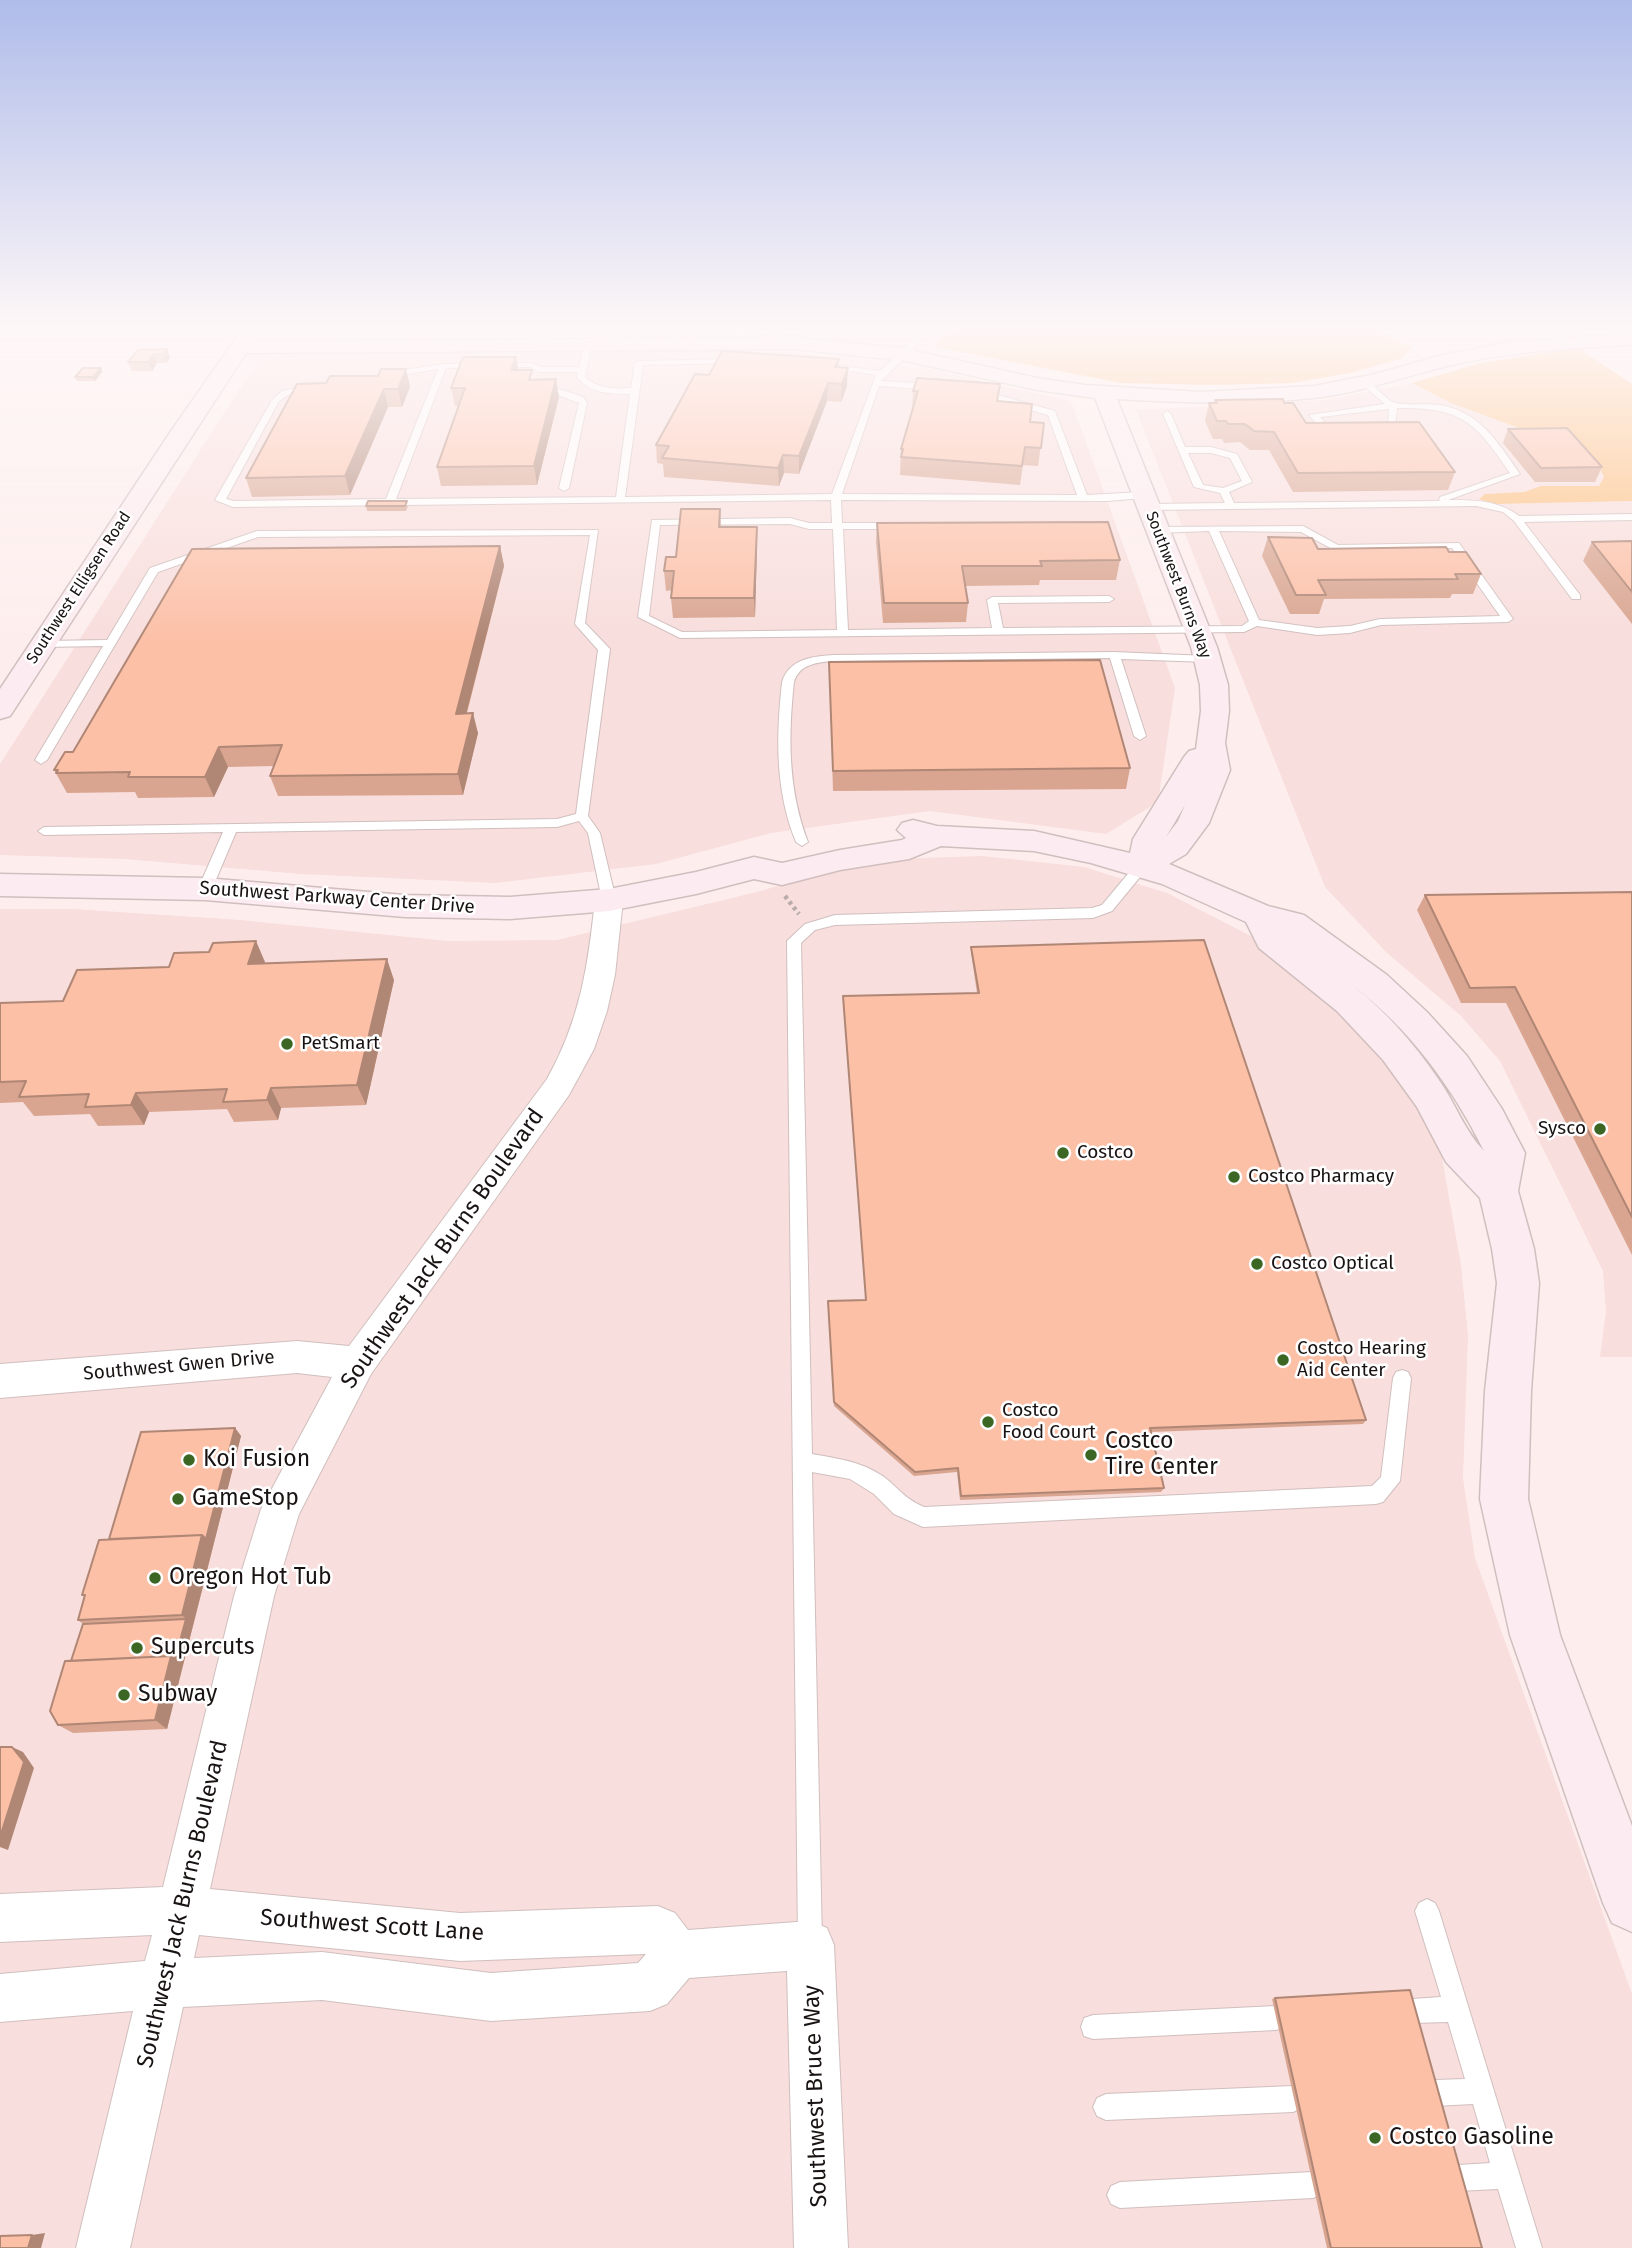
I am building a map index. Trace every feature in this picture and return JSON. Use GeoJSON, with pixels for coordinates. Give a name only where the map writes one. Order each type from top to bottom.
{"type":"FeatureCollection","features":[{"type":"Feature","properties":{"kind":"street","name":"Southwest Elligsen Road"},"geometry":{"type":"LineString","coordinates":[[0,709],[184,433]]}},
{"type":"Feature","properties":{"kind":"street","name":"Southwest Burns Way"},"geometry":{"type":"LineString","coordinates":[[1119,433],[1208,659],[1214,685],[1215,711],[1210,743],[1215,769],[1193,823],[1175,847],[1142,866]]}},
{"type":"Feature","properties":{"kind":"street","name":"Southwest Parkway Center Drive"},"geometry":{"type":"LineString","coordinates":[[754,868],[769,850],[851,832],[903,827],[937,836],[1034,841],[1142,866],[1199,887],[1259,915],[1271,940],[1350,1002],[1396,1050],[1430,1097],[1460,1152],[1498,1191],[1508,1225],[1518,1283],[1508,1391],[1504,1499],[1535,1635],[1632,1903]]}},
{"type":"Feature","properties":{"kind":"street","name":"Southwest Parkway Center Drive"},"geometry":{"type":"LineString","coordinates":[[0,885],[205,889],[441,908],[510,908],[609,900],[696,883],[754,868],[782,874],[840,860],[909,849],[937,836]]}},
{"type":"Feature","properties":{"kind":"street","name":"Southwest Jack Burns Boulevard"},"geometry":{"type":"LineString","coordinates":[[103,2248],[254,1596],[281,1509],[358,1363],[558,1087],[579,1049],[601,975],[609,900]]}},
{"type":"Feature","properties":{"kind":"street","name":"Southwest Gwen Drive"},"geometry":{"type":"LineString","coordinates":[[0,1381],[296,1357],[358,1363]]}},
{"type":"Feature","properties":{"kind":"street"},"geometry":{"type":"LineString","coordinates":[[0,1918],[182,1910]]}},
{"type":"Feature","properties":{"kind":"street","name":"Southwest Scott Lane"},"geometry":{"type":"LineString","coordinates":[[182,1910],[460,1937],[658,1930],[677,1955]]}},
{"type":"Feature","properties":{"kind":"street"},"geometry":{"type":"LineString","coordinates":[[0,1998],[164,1984],[322,1976],[492,1997],[650,1987],[677,1955],[810,1945]]}},
{"type":"Feature","properties":{"kind":"street","name":"Southwest Bruce Way"},"geometry":{"type":"LineString","coordinates":[[810,1945],[821,2248]]}},
{"type":"Feature","properties":{"kind":"lane"},"geometry":{"type":"LineString","coordinates":[[258,433],[220,500],[233,504],[836,497],[1083,498],[1149,511],[1213,528],[1303,528],[1336,548],[1455,545],[1508,619],[1380,622],[1362,629],[1285,631],[1255,622],[1244,629],[680,635],[643,617],[655,522],[790,521],[809,526],[917,526]]}},
{"type":"Feature","properties":{"kind":"lane"},"geometry":{"type":"LineString","coordinates":[[390,502],[417,433]]}},
{"type":"Feature","properties":{"kind":"lane"},"geometry":{"type":"LineString","coordinates":[[564,488],[576,433]]}},
{"type":"Feature","properties":{"kind":"lane"},"geometry":{"type":"LineString","coordinates":[[620,499],[629,433]]}},
{"type":"Feature","properties":{"kind":"lane"},"geometry":{"type":"LineString","coordinates":[[843,633],[836,497],[860,433]]}},
{"type":"Feature","properties":{"kind":"lane"},"geometry":{"type":"LineString","coordinates":[[1059,433],[1083,498]]}},
{"type":"Feature","properties":{"kind":"lane"},"geometry":{"type":"LineString","coordinates":[[1175,433],[1182,450],[1199,487],[1224,491],[1247,482],[1234,456],[1211,450],[1182,450]]}},
{"type":"Feature","properties":{"kind":"lane"},"geometry":{"type":"LineString","coordinates":[[1433,503],[1515,474],[1484,433]]}},
{"type":"Feature","properties":{"kind":"lane"},"geometry":{"type":"LineString","coordinates":[[1224,491],[1231,506]]}},
{"type":"Feature","properties":{"kind":"lane"},"geometry":{"type":"LineString","coordinates":[[1149,511],[1231,506],[1476,503],[1506,510],[1517,519],[1576,597]]}},
{"type":"Feature","properties":{"kind":"lane"},"geometry":{"type":"LineString","coordinates":[[1517,519],[1632,517]]}},
{"type":"Feature","properties":{"kind":"lane"},"geometry":{"type":"LineString","coordinates":[[1213,528],[1255,622]]}},
{"type":"Feature","properties":{"kind":"lane"},"geometry":{"type":"LineString","coordinates":[[41,760],[154,570],[257,534],[594,532],[580,624],[604,649],[582,816],[594,833],[609,900]]}},
{"type":"Feature","properties":{"kind":"lane"},"geometry":{"type":"LineString","coordinates":[[998,632],[992,600],[1109,599]]}},
{"type":"Feature","properties":{"kind":"lane"},"geometry":{"type":"LineString","coordinates":[[43,643],[110,643]]}},
{"type":"Feature","properties":{"kind":"lane"},"geometry":{"type":"LineString","coordinates":[[1114,655],[1140,736]]}},
{"type":"Feature","properties":{"kind":"lane"},"geometry":{"type":"LineString","coordinates":[[802,842],[792,816],[786,787],[786,681],[797,667],[834,657],[1114,655],[1208,659]]}},
{"type":"Feature","properties":{"kind":"lane"},"geometry":{"type":"LineString","coordinates":[[44,831],[558,823],[582,816]]}},
{"type":"Feature","properties":{"kind":"lane"},"geometry":{"type":"LineString","coordinates":[[205,889],[231,828]]}},
{"type":"Feature","properties":{"kind":"lane"},"geometry":{"type":"LineString","coordinates":[[810,1945],[793,941],[810,926],[835,920],[1093,914],[1107,908],[1142,866]]}},
{"type":"Feature","properties":{"kind":"lane"},"geometry":{"type":"LineString","coordinates":[[803,1462],[853,1469],[881,1487],[901,1507],[923,1517],[1376,1495],[1390,1481],[1402,1378]]}},
{"type":"Feature","properties":{"kind":"lane"},"geometry":{"type":"LineString","coordinates":[[1427,1911],[1529,2248]]}},
{"type":"Feature","properties":{"kind":"lane"},"geometry":{"type":"LineString","coordinates":[[1412,2011],[1457,2009]]}},
{"type":"Feature","properties":{"kind":"lane"},"geometry":{"type":"LineString","coordinates":[[1093,2027],[1276,2018]]}},
{"type":"Feature","properties":{"kind":"lane"},"geometry":{"type":"LineString","coordinates":[[1434,2093],[1481,2091]]}},
{"type":"Feature","properties":{"kind":"lane"},"geometry":{"type":"LineString","coordinates":[[1106,2107],[1293,2099]]}},
{"type":"Feature","properties":{"kind":"lane"},"geometry":{"type":"LineString","coordinates":[[1458,2178],[1507,2175]]}},
{"type":"Feature","properties":{"kind":"lane"},"geometry":{"type":"LineString","coordinates":[[1120,2195],[1313,2185]]}},
{"type":"Feature","properties":{"kind":"path"},"geometry":{"type":"LineString","coordinates":[[785,895],[793,907]]}},
{"type":"Feature","properties":{"kind":"shaded area"},"geometry":{"type":"Polygon","coordinates":[[[211,433],[1083,433],[1175,688],[1158,802],[1106,834],[930,811],[771,833],[656,864],[495,883],[301,874],[124,859],[0,855],[0,764],[211,433]]]}},
{"type":"Feature","properties":{"kind":"shaded area"},"geometry":{"type":"Polygon","coordinates":[[[1145,433],[1530,433],[1598,465],[1604,478],[1599,486],[1541,486],[1524,492],[1485,494],[1480,499],[1495,504],[1632,501],[1632,1357],[1600,1357],[1606,1311],[1603,1271],[1500,1061],[1461,1016],[1386,952],[1325,887],[1145,433]]]}},
{"type":"Feature","properties":{"kind":"shaded area"},"geometry":{"type":"Polygon","coordinates":[[[1530,433],[1632,433],[1632,501],[1495,504],[1479,499],[1485,494],[1524,492],[1541,486],[1599,486],[1604,477],[1598,465],[1530,433]]]}},
{"type":"Feature","properties":{"kind":"shaded area"},"geometry":{"type":"Polygon","coordinates":[[[983,856],[1084,867],[1167,893],[1253,937],[1345,1008],[1394,1068],[1441,1152],[1461,1265],[1468,1336],[1463,1478],[1475,1558],[1632,1994],[1632,2248],[0,2248],[0,909],[73,909],[240,920],[448,941],[557,940],[761,891],[828,870],[890,859],[983,856]]]}},
{"type":"Feature","properties":{"kind":"building"},"geometry":{"type":"Polygon","coordinates":[[[270,433],[364,433],[345,476],[246,478],[270,433]]]}},
{"type":"Feature","properties":{"kind":"building"},"geometry":{"type":"Polygon","coordinates":[[[449,433],[542,433],[534,466],[437,467],[449,433]]]}},
{"type":"Feature","properties":{"kind":"building"},"geometry":{"type":"Polygon","coordinates":[[[663,433],[808,433],[799,456],[783,455],[778,468],[662,458],[669,446],[656,445],[663,433]]]}},
{"type":"Feature","properties":{"kind":"building"},"geometry":{"type":"Polygon","coordinates":[[[906,433],[1043,433],[1041,448],[1025,447],[1022,466],[901,457],[906,433]]]}},
{"type":"Feature","properties":{"kind":"building"},"geometry":{"type":"Polygon","coordinates":[[[1275,433],[1427,433],[1455,472],[1298,473],[1275,433]]]}},
{"type":"Feature","properties":{"kind":"building"},"geometry":{"type":"Polygon","coordinates":[[[1511,433],[1571,433],[1602,467],[1541,468],[1511,433]]]}},
{"type":"Feature","properties":{"kind":"building"},"geometry":{"type":"Polygon","coordinates":[[[368,501],[407,501],[405,506],[366,506],[368,501]]]}},
{"type":"Feature","properties":{"kind":"building"},"geometry":{"type":"Polygon","coordinates":[[[681,509],[720,509],[719,527],[757,527],[754,598],[671,598],[674,571],[664,571],[666,557],[676,557],[681,509]]]}},
{"type":"Feature","properties":{"kind":"building"},"geometry":{"type":"Polygon","coordinates":[[[1108,522],[1120,560],[1040,561],[1042,566],[962,566],[968,603],[884,603],[877,523],[1108,522]]]}},
{"type":"Feature","properties":{"kind":"building"},"geometry":{"type":"Polygon","coordinates":[[[1268,537],[1312,538],[1318,549],[1446,547],[1449,552],[1466,552],[1481,574],[1455,574],[1458,579],[1318,580],[1326,595],[1296,595],[1268,537]]]}},
{"type":"Feature","properties":{"kind":"building"},"geometry":{"type":"Polygon","coordinates":[[[1632,541],[1632,592],[1592,542],[1632,541]]]}},
{"type":"Feature","properties":{"kind":"building"},"geometry":{"type":"Polygon","coordinates":[[[500,546],[456,714],[473,713],[458,774],[270,776],[282,745],[219,747],[205,777],[128,777],[130,772],[56,773],[58,770],[54,770],[65,752],[73,752],[192,549],[500,546]]]}},
{"type":"Feature","properties":{"kind":"building"},"geometry":{"type":"Polygon","coordinates":[[[1100,660],[1130,768],[833,771],[829,662],[1100,660]]]}},
{"type":"Feature","properties":{"kind":"building","name":"Sysco"},"geometry":{"type":"Polygon","coordinates":[[[1632,892],[1632,1217],[1515,987],[1470,988],[1425,895],[1632,892]]]}},
{"type":"Feature","properties":{"kind":"building","name":"Costco"},"geometry":{"type":"Polygon","coordinates":[[[1204,940],[1366,1420],[1150,1428],[1164,1488],[961,1496],[958,1468],[915,1472],[834,1402],[828,1301],[866,1300],[843,996],[979,993],[971,947],[1204,940]]]}},
{"type":"Feature","properties":{"kind":"building"},"geometry":{"type":"Polygon","coordinates":[[[256,941],[248,964],[387,959],[357,1085],[271,1088],[267,1100],[223,1102],[227,1089],[136,1093],[131,1105],[85,1107],[89,1094],[19,1097],[26,1081],[0,1082],[0,1003],[63,1001],[77,970],[169,967],[174,953],[209,952],[213,943],[256,941]]]}},
{"type":"Feature","properties":{"kind":"building"},"geometry":{"type":"Polygon","coordinates":[[[235,1428],[206,1539],[202,1535],[109,1539],[141,1432],[235,1428]]]}},
{"type":"Feature","properties":{"kind":"building","name":"Oregon Hot Tub"},"geometry":{"type":"Polygon","coordinates":[[[202,1535],[182,1615],[78,1620],[85,1595],[82,1595],[99,1540],[202,1535]]]}},
{"type":"Feature","properties":{"kind":"building","name":"Supercuts"},"geometry":{"type":"Polygon","coordinates":[[[186,1619],[175,1659],[171,1656],[71,1661],[83,1624],[186,1619]]]}},
{"type":"Feature","properties":{"kind":"building","name":"Subway"},"geometry":{"type":"Polygon","coordinates":[[[171,1656],[155,1720],[58,1725],[50,1711],[65,1661],[171,1656]]]}},
{"type":"Feature","properties":{"kind":"building"},"geometry":{"type":"Polygon","coordinates":[[[0,1747],[12,1747],[24,1762],[0,1837],[0,1747]]]}},
{"type":"Feature","properties":{"kind":"building","name":"Costco Gasoline"},"geometry":{"type":"Polygon","coordinates":[[[1410,1990],[1482,2248],[1331,2248],[1275,1998],[1410,1990]]]}},
{"type":"Feature","properties":{"kind":"building"},"geometry":{"type":"Polygon","coordinates":[[[32,2235],[28,2248],[0,2248],[0,2236],[32,2235]]]}},
{"type":"Feature","properties":{"kind":"place","name":"PetSmart"},"geometry":{"type":"Point","coordinates":[287,1044]}},
{"type":"Feature","properties":{"kind":"place","name":"Sysco"},"geometry":{"type":"Point","coordinates":[1600,1129]}},
{"type":"Feature","properties":{"kind":"place","name":"Costco"},"geometry":{"type":"Point","coordinates":[1063,1153]}},
{"type":"Feature","properties":{"kind":"place","name":"Costco Pharmacy"},"geometry":{"type":"Point","coordinates":[1234,1177]}},
{"type":"Feature","properties":{"kind":"place","name":"Costco Optical"},"geometry":{"type":"Point","coordinates":[1257,1264]}},
{"type":"Feature","properties":{"kind":"place","name":"Costco Hearing Aid Center"},"geometry":{"type":"Point","coordinates":[1283,1360]}},
{"type":"Feature","properties":{"kind":"place","name":"Costco Food Court"},"geometry":{"type":"Point","coordinates":[988,1422]}},
{"type":"Feature","properties":{"kind":"place","name":"Costco Tire Center"},"geometry":{"type":"Point","coordinates":[1091,1455]}},
{"type":"Feature","properties":{"kind":"place","name":"Koi Fusion"},"geometry":{"type":"Point","coordinates":[189,1460]}},
{"type":"Feature","properties":{"kind":"place","name":"GameStop"},"geometry":{"type":"Point","coordinates":[178,1499]}},
{"type":"Feature","properties":{"kind":"place","name":"Oregon Hot Tub"},"geometry":{"type":"Point","coordinates":[155,1578]}},
{"type":"Feature","properties":{"kind":"place","name":"Supercuts"},"geometry":{"type":"Point","coordinates":[137,1648]}},
{"type":"Feature","properties":{"kind":"place","name":"Subway"},"geometry":{"type":"Point","coordinates":[124,1695]}},
{"type":"Feature","properties":{"kind":"place","name":"Costco Gasoline"},"geometry":{"type":"Point","coordinates":[1375,2138]}}]}
